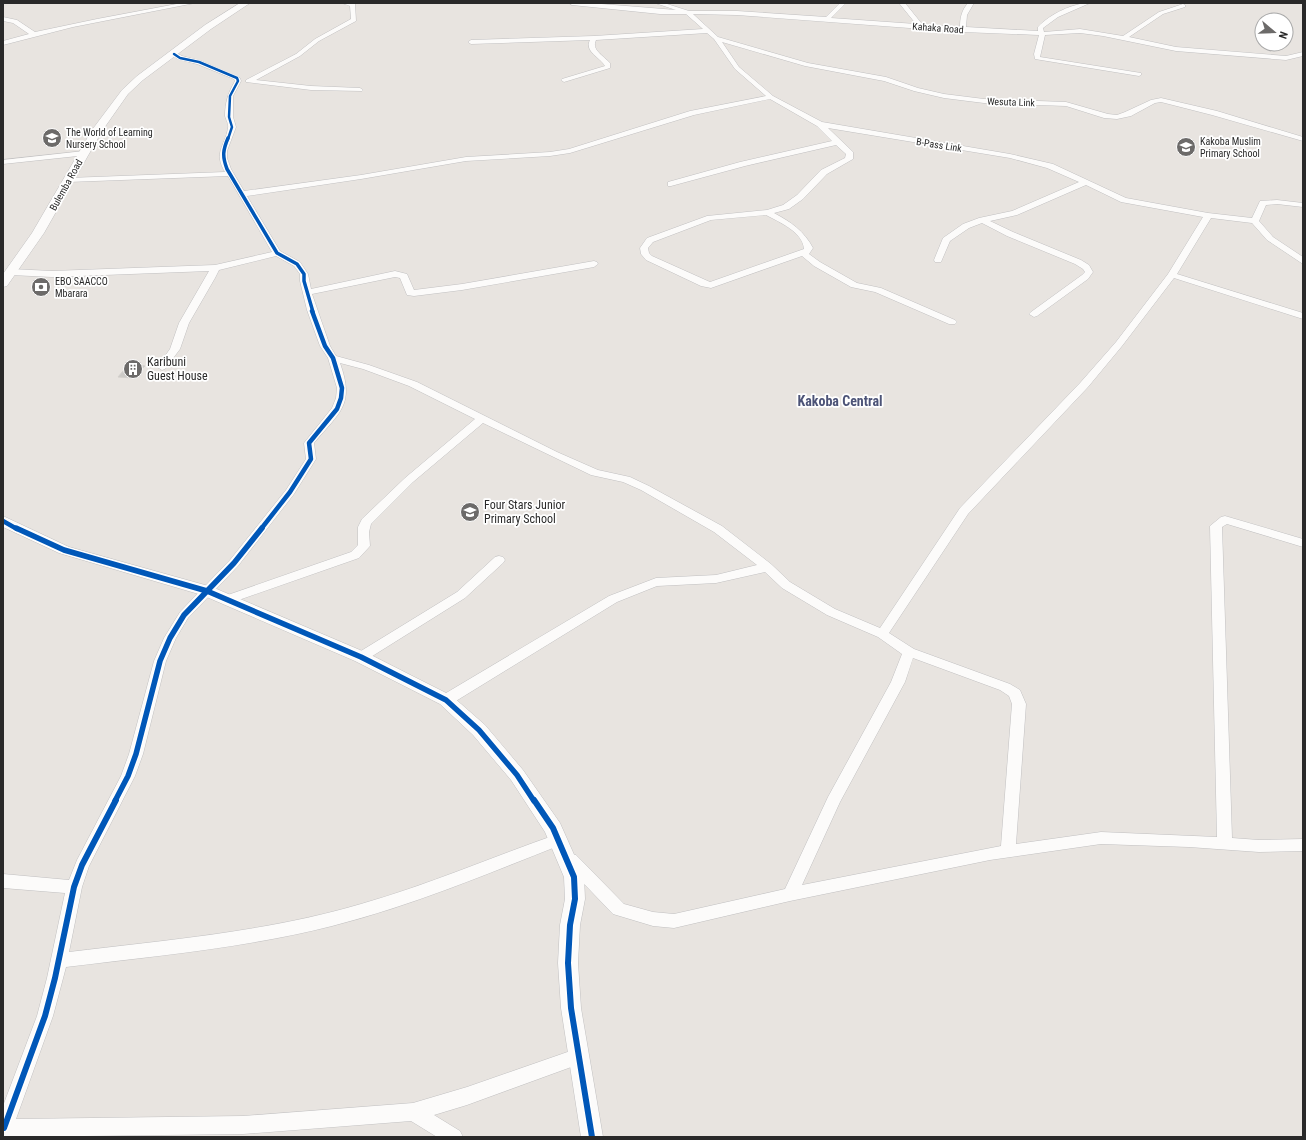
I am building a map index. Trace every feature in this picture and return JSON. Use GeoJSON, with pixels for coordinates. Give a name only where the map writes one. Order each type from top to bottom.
{"type":"FeatureCollection","features":[{"type":"Feature","properties":{"kind":"main road","name":"Bulemba Road"},"geometry":{"type":"LineString","coordinates":[[3,283],[38,233],[97,130],[125,92],[140,78],[208,27],[246,3]]}},
{"type":"Feature","properties":{"kind":"street"},"geometry":{"type":"LineString","coordinates":[[170,3],[178,6]]}},
{"type":"Feature","properties":{"kind":"street"},"geometry":{"type":"LineString","coordinates":[[3,43],[33,34],[192,3]]}},
{"type":"Feature","properties":{"kind":"street"},"geometry":{"type":"LineString","coordinates":[[248,81],[293,58],[317,40],[354,20],[353,5],[345,3]]}},
{"type":"Feature","properties":{"kind":"street","name":"Kahaka Road"},"geometry":{"type":"LineString","coordinates":[[572,3],[660,12],[737,13],[963,30],[1043,34],[1080,31],[1124,38],[1161,47],[1286,58],[1303,54]]}},
{"type":"Feature","properties":{"kind":"street","name":"B-Pass Link"},"geometry":{"type":"LineString","coordinates":[[658,3],[687,12],[716,38],[738,68],[771,97],[819,124],[835,128],[1010,156],[1050,166],[1124,200],[1208,215],[1255,221]]}},
{"type":"Feature","properties":{"kind":"street"},"geometry":{"type":"LineString","coordinates":[[827,20],[830,13],[839,8],[843,3]]}},
{"type":"Feature","properties":{"kind":"street"},"geometry":{"type":"LineString","coordinates":[[902,3],[919,23],[919,27]]}},
{"type":"Feature","properties":{"kind":"street"},"geometry":{"type":"LineString","coordinates":[[963,30],[962,21],[964,13],[971,3]]}},
{"type":"Feature","properties":{"kind":"street"},"geometry":{"type":"LineString","coordinates":[[1087,3],[1050,18],[1040,28],[1043,34],[1036,56],[1037,58],[1139,74]]}},
{"type":"Feature","properties":{"kind":"street"},"geometry":{"type":"LineString","coordinates":[[1124,38],[1161,13],[1183,6]]}},
{"type":"Feature","properties":{"kind":"street"},"geometry":{"type":"LineString","coordinates":[[3,19],[15,21],[33,34]]}},
{"type":"Feature","properties":{"kind":"street"},"geometry":{"type":"LineString","coordinates":[[471,42],[594,38],[707,31]]}},
{"type":"Feature","properties":{"kind":"street"},"geometry":{"type":"LineString","coordinates":[[564,80],[608,67],[608,64],[592,50],[591,44],[594,38]]}},
{"type":"Feature","properties":{"kind":"street","name":"Wesuta Link"},"geometry":{"type":"LineString","coordinates":[[716,38],[807,65],[874,76],[916,90],[944,96],[984,101],[1066,104],[1107,116],[1117,117],[1128,114],[1153,101],[1162,100],[1303,139]]}},
{"type":"Feature","properties":{"kind":"street"},"geometry":{"type":"LineString","coordinates":[[174,54],[180,58],[204,64],[237,78],[238,81],[311,88],[360,90]]}},
{"type":"Feature","properties":{"kind":"street"},"geometry":{"type":"LineString","coordinates":[[238,81],[230,96],[229,117],[232,127],[223,151],[223,158],[230,174],[277,253],[297,264],[304,274],[304,282],[307,292],[325,346],[333,358],[342,388],[341,398],[337,409],[309,443],[311,459],[290,492],[234,563],[184,615],[170,638],[160,660],[136,754],[128,776],[82,865],[74,888],[59,960],[45,1016],[3,1128],[243,1125],[413,1112],[467,1096],[580,1056]]}},
{"type":"Feature","properties":{"kind":"street"},"geometry":{"type":"LineString","coordinates":[[242,194],[361,177],[466,159],[550,154],[570,151],[693,113],[771,97]]}},
{"type":"Feature","properties":{"kind":"street"},"geometry":{"type":"LineString","coordinates":[[767,212],[796,229],[805,239],[809,248],[808,251],[718,284],[711,285],[704,284],[649,258],[645,254],[644,248],[650,240],[710,218],[767,212],[793,203],[824,172],[849,159],[850,154],[819,124]]}},
{"type":"Feature","properties":{"kind":"street"},"geometry":{"type":"LineString","coordinates":[[672,184],[743,164],[838,142]]}},
{"type":"Feature","properties":{"kind":"street"},"geometry":{"type":"LineString","coordinates":[[3,162],[84,153]]}},
{"type":"Feature","properties":{"kind":"street"},"geometry":{"type":"LineString","coordinates":[[68,180],[230,174]]}},
{"type":"Feature","properties":{"kind":"street"},"geometry":{"type":"LineString","coordinates":[[938,260],[946,240],[952,234],[982,220],[1014,213],[1085,183]]}},
{"type":"Feature","properties":{"kind":"street"},"geometry":{"type":"LineString","coordinates":[[1303,205],[1277,202],[1263,203],[1255,221],[1273,240],[1303,261]]}},
{"type":"Feature","properties":{"kind":"street"},"geometry":{"type":"LineString","coordinates":[[882,634],[964,511],[1084,385],[1119,344],[1172,275],[1177,265],[1197,237],[1208,215]]}},
{"type":"Feature","properties":{"kind":"street"},"geometry":{"type":"LineString","coordinates":[[982,220],[1010,234],[1078,262],[1086,267],[1089,272],[1085,277],[1034,314]]}},
{"type":"Feature","properties":{"kind":"street"},"geometry":{"type":"LineString","coordinates":[[11,272],[52,274],[216,268],[277,253]]}},
{"type":"Feature","properties":{"kind":"street"},"geometry":{"type":"LineString","coordinates":[[803,253],[818,264],[854,285],[878,290],[952,322]]}},
{"type":"Feature","properties":{"kind":"street"},"geometry":{"type":"LineString","coordinates":[[307,292],[395,274],[404,276],[410,293],[414,294],[594,264]]}},
{"type":"Feature","properties":{"kind":"street"},"geometry":{"type":"LineString","coordinates":[[162,367],[175,349],[184,323],[216,268]]}},
{"type":"Feature","properties":{"kind":"street"},"geometry":{"type":"LineString","coordinates":[[1172,275],[1303,316]]}},
{"type":"Feature","properties":{"kind":"street"},"geometry":{"type":"LineString","coordinates":[[333,358],[366,367],[413,384],[588,470],[626,479],[645,488],[718,529],[767,566],[786,585],[831,612],[882,634],[908,652],[1005,686],[1015,693],[1019,704],[1008,851]]}},
{"type":"Feature","properties":{"kind":"street"},"geometry":{"type":"LineString","coordinates":[[226,600],[360,552],[364,549],[366,543],[362,528],[371,515],[409,480],[482,419]]}},
{"type":"Feature","properties":{"kind":"street"},"geometry":{"type":"LineString","coordinates":[[1225,843],[1216,526],[1225,520],[1303,543]]}},
{"type":"Feature","properties":{"kind":"street"},"geometry":{"type":"LineString","coordinates":[[3,522],[64,550],[207,591],[360,657],[446,700],[479,730],[501,754],[549,822],[574,877],[575,899],[570,925],[568,964],[571,1008],[592,1137]]}},
{"type":"Feature","properties":{"kind":"street"},"geometry":{"type":"LineString","coordinates":[[360,657],[461,595],[499,560]]}},
{"type":"Feature","properties":{"kind":"street"},"geometry":{"type":"LineString","coordinates":[[446,700],[613,599],[656,582],[716,579],[767,566]]}},
{"type":"Feature","properties":{"kind":"street"},"geometry":{"type":"LineString","coordinates":[[790,894],[833,801],[898,682],[908,652]]}},
{"type":"Feature","properties":{"kind":"street"},"geometry":{"type":"LineString","coordinates":[[560,846],[619,909],[653,919],[674,921],[790,894],[1008,851],[1101,838],[1225,843],[1259,846],[1303,845]]}},
{"type":"Feature","properties":{"kind":"street"},"geometry":{"type":"LineString","coordinates":[[59,960],[233,938],[333,919],[406,897],[560,846]]}},
{"type":"Feature","properties":{"kind":"street"},"geometry":{"type":"LineString","coordinates":[[3,881],[74,888]]}},
{"type":"Feature","properties":{"kind":"street"},"geometry":{"type":"LineString","coordinates":[[413,1112],[454,1137]]}},
{"type":"Feature","properties":{"kind":"building","name":"Karibuni Guest House"},"geometry":{"type":"Polygon","coordinates":[[[129,364],[145,366],[133,378],[118,377],[129,364]]]}},
{"type":"Feature","properties":{"kind":"cycle path"},"geometry":{"type":"LineString","coordinates":[[4,1128],[45,1016],[55,978],[74,887],[82,865],[128,776],[136,754],[160,661],[170,638],[184,615],[234,563],[290,492],[311,459],[309,443],[337,409],[341,398],[342,388],[338,372],[333,358],[325,346],[312,310],[304,281],[304,274],[297,264],[277,253],[227,169],[223,158],[223,151],[232,127],[229,117],[230,96],[238,81],[237,78],[199,62],[180,58],[174,54]]}},
{"type":"Feature","properties":{"kind":"cycle path"},"geometry":{"type":"LineString","coordinates":[[3,521],[19,530],[64,550],[207,591],[361,657],[446,700],[479,730],[517,775],[553,828],[574,877],[575,899],[570,925],[568,963],[571,1008],[592,1137]]}},
{"type":"Feature","properties":{"kind":"place","name":"The World of Learning Nursery School"},"geometry":{"type":"Point","coordinates":[52,138]}},
{"type":"Feature","properties":{"kind":"place","name":"Kakoba Muslim Primary School"},"geometry":{"type":"Point","coordinates":[1186,147]}},
{"type":"Feature","properties":{"kind":"place","name":"EBO SAACCO Mbarara"},"geometry":{"type":"Point","coordinates":[41,287]}},
{"type":"Feature","properties":{"kind":"place","name":"Karibuni Guest House"},"geometry":{"type":"Point","coordinates":[133,369]}},
{"type":"Feature","properties":{"kind":"place","name":"Four Stars Junior Primary School"},"geometry":{"type":"Point","coordinates":[470,512]}},
{"type":"Feature","properties":{"kind":"district","name":"Kakoba Central"},"geometry":{"type":"Point","coordinates":[840,401]}}]}
